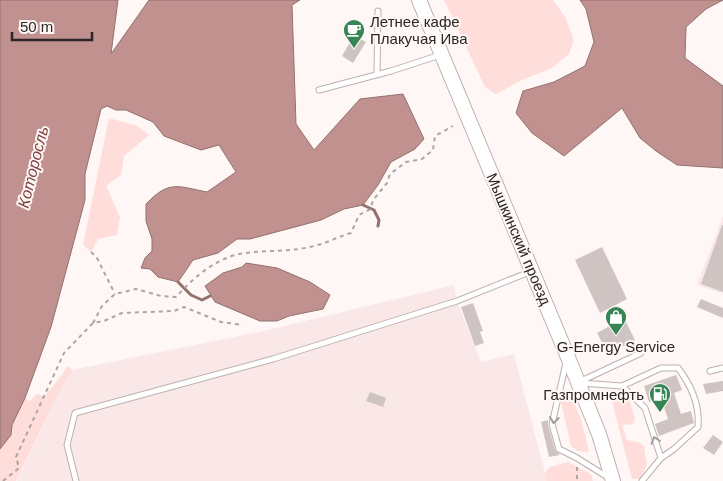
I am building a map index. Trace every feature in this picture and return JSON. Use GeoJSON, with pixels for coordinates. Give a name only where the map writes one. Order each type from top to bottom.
{"type":"FeatureCollection","features":[{"type":"Feature","properties":{"kind":"main road","name":"Мышкинский проезд"},"geometry":{"type":"LineString","coordinates":[[419,0],[599,434],[613,481]]}},
{"type":"Feature","properties":{"kind":"lane"},"geometry":{"type":"LineString","coordinates":[[377,75],[378,11]]}},
{"type":"Feature","properties":{"kind":"lane"},"geometry":{"type":"LineString","coordinates":[[319,90],[377,75],[441,54]]}},
{"type":"Feature","properties":{"kind":"lane"},"geometry":{"type":"LineString","coordinates":[[76,481],[67,445],[75,413],[273,359],[457,301],[532,271]]}},
{"type":"Feature","properties":{"kind":"lane"},"geometry":{"type":"LineString","coordinates":[[578,383],[641,353]]}},
{"type":"Feature","properties":{"kind":"lane"},"geometry":{"type":"LineString","coordinates":[[567,355],[552,424],[559,449],[613,481]]}},
{"type":"Feature","properties":{"kind":"lane"},"geometry":{"type":"LineString","coordinates":[[578,383],[622,386],[661,368],[678,368],[688,381],[696,403],[698,427],[674,450],[661,458],[642,481]]}},
{"type":"Feature","properties":{"kind":"lane"},"geometry":{"type":"LineString","coordinates":[[710,371],[723,368]]}},
{"type":"Feature","properties":{"kind":"lane"},"geometry":{"type":"LineString","coordinates":[[622,386],[645,408],[661,458]]}},
{"type":"Feature","properties":{"kind":"path"},"geometry":{"type":"LineString","coordinates":[[3,481],[19,468],[16,457],[64,353],[93,323],[102,306],[115,294],[136,289],[161,296],[176,297],[206,269],[226,258],[244,253],[315,246],[336,237],[350,234],[359,215],[368,210],[374,199],[387,184],[390,174],[406,162],[422,159],[433,150],[435,136],[453,126]]}},
{"type":"Feature","properties":{"kind":"path"},"geometry":{"type":"LineString","coordinates":[[91,252],[101,265],[115,294]]}},
{"type":"Feature","properties":{"kind":"path"},"geometry":{"type":"LineString","coordinates":[[93,323],[104,321],[122,313],[174,311],[184,307],[221,322],[243,326]]}},
{"type":"Feature","properties":{"kind":"path"},"geometry":{"type":"LineString","coordinates":[[577,458],[578,481]]}},
{"type":"Feature","properties":{"kind":"shaded area"},"geometry":{"type":"Polygon","coordinates":[[[444,0],[553,0],[565,17],[574,40],[569,54],[552,68],[522,80],[496,94],[485,87],[444,0]]]}},
{"type":"Feature","properties":{"kind":"shaded area"},"geometry":{"type":"Polygon","coordinates":[[[109,118],[137,126],[149,135],[124,156],[121,175],[106,186],[120,217],[117,235],[98,239],[91,252],[83,245],[109,118]]]}},
{"type":"Feature","properties":{"kind":"shaded area"},"geometry":{"type":"Polygon","coordinates":[[[723,216],[723,294],[697,285],[723,216]]]}},
{"type":"Feature","properties":{"kind":"shaded area"},"geometry":{"type":"Polygon","coordinates":[[[454,285],[457,301],[481,362],[514,354],[546,481],[17,481],[57,396],[72,370],[268,330],[454,285]]]}},
{"type":"Feature","properties":{"kind":"shaded area"},"geometry":{"type":"Polygon","coordinates":[[[68,366],[72,370],[57,396],[16,481],[0,481],[0,449],[11,435],[12,426],[25,398],[30,401],[37,394],[44,396],[68,366]]]}},
{"type":"Feature","properties":{"kind":"shaded area"},"geometry":{"type":"Polygon","coordinates":[[[570,392],[582,422],[589,452],[578,451],[571,446],[561,402],[564,393],[570,392]]]}},
{"type":"Feature","properties":{"kind":"shaded area"},"geometry":{"type":"Polygon","coordinates":[[[624,394],[629,398],[635,419],[633,424],[622,425],[627,440],[638,442],[644,446],[647,465],[640,479],[632,479],[611,398],[624,394]]]}},
{"type":"Feature","properties":{"kind":"shaded area"},"geometry":{"type":"Polygon","coordinates":[[[568,462],[591,474],[593,481],[546,481],[545,473],[550,467],[568,462]]]}},
{"type":"Feature","properties":{"kind":"water","name":"Которосль"},"geometry":{"type":"Polygon","coordinates":[[[0,0],[118,0],[111,54],[149,0],[300,0],[292,5],[296,124],[314,150],[360,99],[403,94],[424,139],[415,149],[391,162],[378,185],[363,205],[344,209],[321,220],[250,239],[237,239],[218,253],[193,260],[178,282],[158,277],[150,269],[141,268],[145,258],[152,251],[152,239],[146,221],[146,204],[154,196],[167,188],[181,187],[207,192],[236,172],[219,145],[201,150],[164,136],[153,122],[126,110],[116,110],[107,106],[101,109],[85,174],[85,200],[51,327],[25,398],[12,425],[11,435],[0,449],[0,0]]]}},
{"type":"Feature","properties":{"kind":"water"},"geometry":{"type":"Polygon","coordinates":[[[580,0],[723,0],[706,9],[686,27],[685,58],[723,86],[723,168],[677,165],[640,138],[622,108],[564,156],[532,133],[516,113],[523,91],[554,82],[585,66],[594,42],[586,9],[580,0]]]}},
{"type":"Feature","properties":{"kind":"water"},"geometry":{"type":"Polygon","coordinates":[[[246,263],[277,268],[310,282],[330,295],[323,309],[289,316],[277,321],[260,321],[215,302],[205,286],[223,273],[242,267],[246,263]]]}},
{"type":"Feature","properties":{"kind":"building","name":"Летнее кафе Плакучая Ива"},"geometry":{"type":"Polygon","coordinates":[[[354,35],[366,42],[353,63],[342,56],[354,35]]]}},
{"type":"Feature","properties":{"kind":"building"},"geometry":{"type":"Polygon","coordinates":[[[723,225],[723,292],[701,284],[723,225]]]}},
{"type":"Feature","properties":{"kind":"building"},"geometry":{"type":"Polygon","coordinates":[[[602,247],[627,299],[600,313],[575,260],[602,247]]]}},
{"type":"Feature","properties":{"kind":"building"},"geometry":{"type":"Polygon","coordinates":[[[701,299],[723,308],[723,318],[697,307],[701,299]]]}},
{"type":"Feature","properties":{"kind":"building"},"geometry":{"type":"Polygon","coordinates":[[[473,303],[483,331],[480,332],[484,343],[475,346],[461,307],[473,303]]]}},
{"type":"Feature","properties":{"kind":"building","name":"G-Energy Service"},"geometry":{"type":"Polygon","coordinates":[[[624,318],[635,340],[608,354],[597,333],[624,318]]]}},
{"type":"Feature","properties":{"kind":"building"},"geometry":{"type":"Polygon","coordinates":[[[676,375],[682,390],[674,393],[681,414],[691,411],[694,423],[659,436],[655,424],[668,419],[661,398],[649,402],[644,386],[676,375]]]}},
{"type":"Feature","properties":{"kind":"building"},"geometry":{"type":"Polygon","coordinates":[[[723,381],[723,391],[706,394],[703,384],[723,381]]]}},
{"type":"Feature","properties":{"kind":"building"},"geometry":{"type":"Polygon","coordinates":[[[370,392],[386,398],[383,407],[366,401],[370,392]]]}},
{"type":"Feature","properties":{"kind":"building"},"geometry":{"type":"Polygon","coordinates":[[[548,420],[555,450],[560,455],[549,457],[541,422],[548,420]]]}},
{"type":"Feature","properties":{"kind":"building"},"geometry":{"type":"Polygon","coordinates":[[[713,435],[723,442],[714,455],[703,448],[713,435]]]}},
{"type":"Feature","properties":{"kind":"waterway"},"geometry":{"type":"LineString","coordinates":[[363,205],[374,210],[379,220],[378,226]]}},
{"type":"Feature","properties":{"kind":"waterway"},"geometry":{"type":"LineString","coordinates":[[178,282],[191,295],[202,300],[210,296]]}},
{"type":"Feature","properties":{"kind":"place","name":"Летнее кафе Плакучая Ива"},"geometry":{"type":"Point","coordinates":[354,49]}},
{"type":"Feature","properties":{"kind":"place","name":"G-Energy Service"},"geometry":{"type":"Point","coordinates":[616,336]}},
{"type":"Feature","properties":{"kind":"place","name":"Газпромнефть"},"geometry":{"type":"Point","coordinates":[660,413]}}]}
